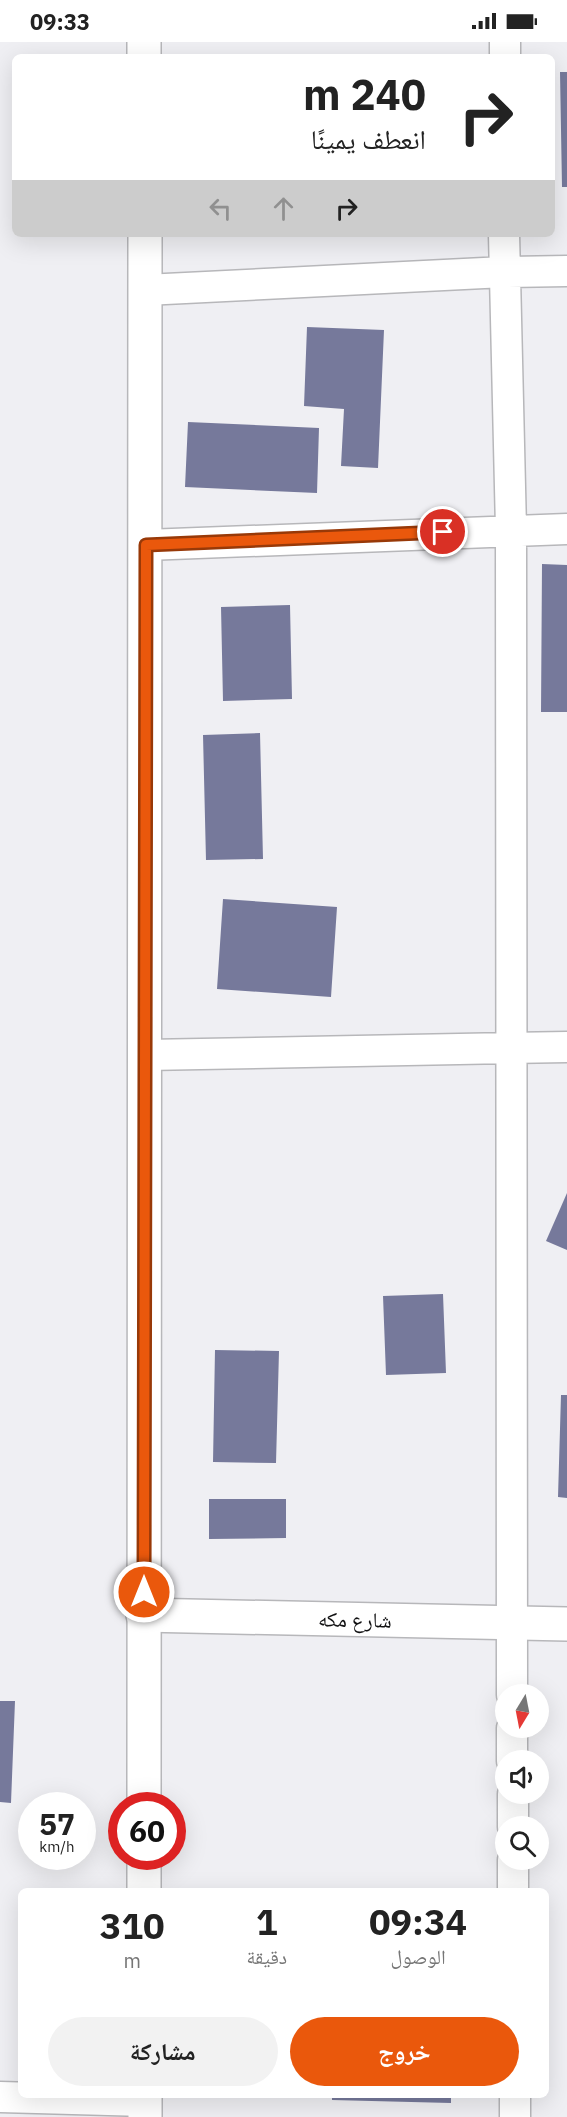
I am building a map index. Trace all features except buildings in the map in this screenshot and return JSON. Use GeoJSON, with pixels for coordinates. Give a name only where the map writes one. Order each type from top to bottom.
{"type":"FeatureCollection","features":[{"type":"Feature","properties":{"kind":"main road"},"geometry":{"type":"LineString","coordinates":[[144,1792],[145,237]]}},
{"type":"Feature","properties":{"kind":"main road","name":"شارع مكه"},"geometry":{"type":"LineString","coordinates":[[143,1615],[567,1624]]}},
{"type":"Feature","properties":{"kind":"main road"},"geometry":{"type":"LineString","coordinates":[[144,1870],[144,1888]]}},
{"type":"Feature","properties":{"kind":"street"},"geometry":{"type":"LineString","coordinates":[[504,237],[511,529],[512,1684]]}},
{"type":"Feature","properties":{"kind":"street"},"geometry":{"type":"LineString","coordinates":[[145,290],[504,272],[567,272]]}},
{"type":"Feature","properties":{"kind":"street"},"geometry":{"type":"LineString","coordinates":[[146,545],[511,529],[567,529]]}},
{"type":"Feature","properties":{"kind":"street"},"geometry":{"type":"LineString","coordinates":[[146,1055],[567,1047]]}},
{"type":"Feature","properties":{"kind":"street"},"geometry":{"type":"LineString","coordinates":[[513,1870],[513,1888]]}},
{"type":"Feature","properties":{"kind":"street"},"geometry":{"type":"LineString","coordinates":[[0,2097],[18,2098]]}},
{"type":"Feature","properties":{"kind":"street"},"geometry":{"type":"LineString","coordinates":[[21,2098],[145,2104]]}},
{"type":"Feature","properties":{"kind":"street"},"geometry":{"type":"LineString","coordinates":[[515,2098],[515,2117]]}},
{"type":"Feature","properties":{"kind":"route"},"geometry":{"type":"LineString","coordinates":[[144,1592],[146,545],[443,532]]}}]}
